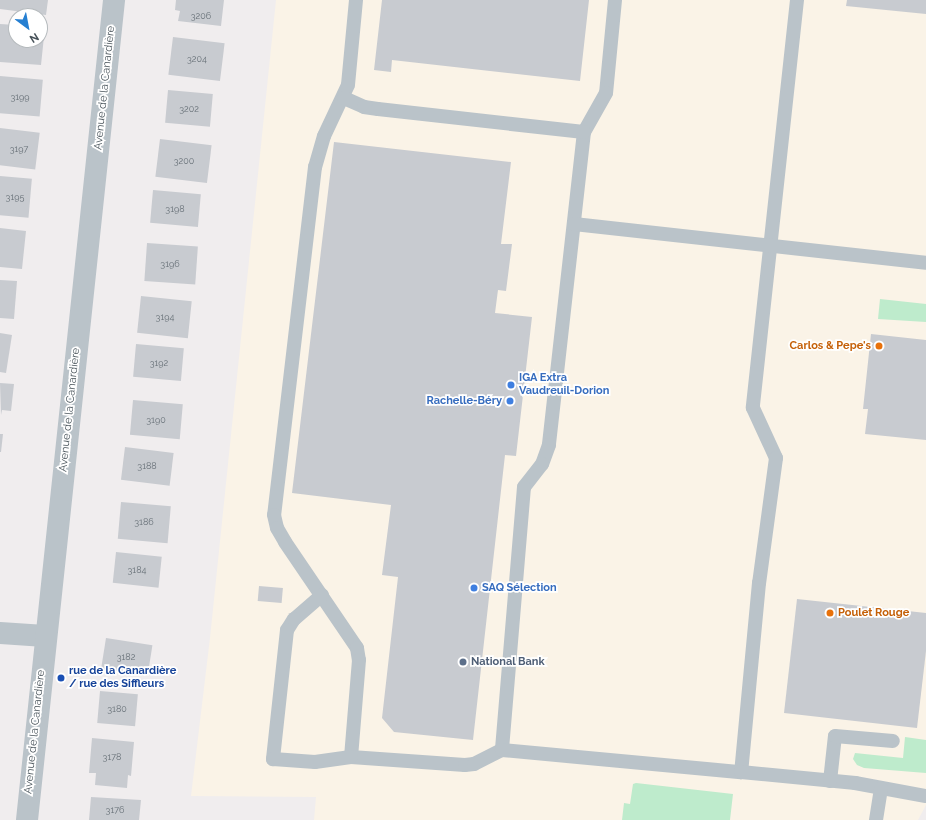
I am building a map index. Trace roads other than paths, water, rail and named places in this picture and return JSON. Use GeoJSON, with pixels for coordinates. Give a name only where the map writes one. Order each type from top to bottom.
{"type":"FeatureCollection","features":[{"type":"Feature","properties":{"kind":"street","name":"Avenue de la Canardière"},"geometry":{"type":"LineString","coordinates":[[27,820],[45,636],[114,0]]}},
{"type":"Feature","properties":{"kind":"street"},"geometry":{"type":"LineString","coordinates":[[0,633],[45,636]]}},
{"type":"Feature","properties":{"kind":"lane"},"geometry":{"type":"LineString","coordinates":[[351,757],[360,660],[352,639],[277,528],[274,515],[315,167],[324,136],[344,98],[352,67],[356,0]]}},
{"type":"Feature","properties":{"kind":"lane"},"geometry":{"type":"LineString","coordinates":[[502,750],[524,487],[542,464],[549,445],[584,132],[606,93],[615,0]]}},
{"type":"Feature","properties":{"kind":"lane"},"geometry":{"type":"LineString","coordinates":[[741,772],[759,583],[776,458],[753,408],[772,247],[796,0]]}},
{"type":"Feature","properties":{"kind":"lane"},"geometry":{"type":"LineString","coordinates":[[344,98],[364,107],[378,109],[584,132]]}},
{"type":"Feature","properties":{"kind":"lane"},"geometry":{"type":"LineString","coordinates":[[574,224],[926,263]]}},
{"type":"Feature","properties":{"kind":"lane"},"geometry":{"type":"LineString","coordinates":[[322,595],[294,619],[287,630],[273,759],[315,762],[351,757],[465,765],[474,764],[502,750],[830,781],[926,796]]}},
{"type":"Feature","properties":{"kind":"lane"},"geometry":{"type":"LineString","coordinates":[[830,781],[835,736],[893,741]]}},
{"type":"Feature","properties":{"kind":"lane"},"geometry":{"type":"LineString","coordinates":[[876,820],[881,788]]}},
{"type":"Feature","properties":{"kind":"place","name":"Carlos & Pepe's"},"geometry":{"type":"Point","coordinates":[879,346]}},
{"type":"Feature","properties":{"kind":"place","name":"IGA Extra Vaudreuil-Dorion"},"geometry":{"type":"Point","coordinates":[511,385]}},
{"type":"Feature","properties":{"kind":"place","name":"Rachelle-Béry"},"geometry":{"type":"Point","coordinates":[510,401]}},
{"type":"Feature","properties":{"kind":"place","name":"SAQ Sélection"},"geometry":{"type":"Point","coordinates":[474,588]}},
{"type":"Feature","properties":{"kind":"place","name":"Poulet Rouge"},"geometry":{"type":"Point","coordinates":[830,613]}},
{"type":"Feature","properties":{"kind":"place","name":"National Bank"},"geometry":{"type":"Point","coordinates":[463,662]}},
{"type":"Feature","properties":{"kind":"place","name":"rue de la Canardière / rue des Siffleurs"},"geometry":{"type":"Point","coordinates":[61,678]}}]}
